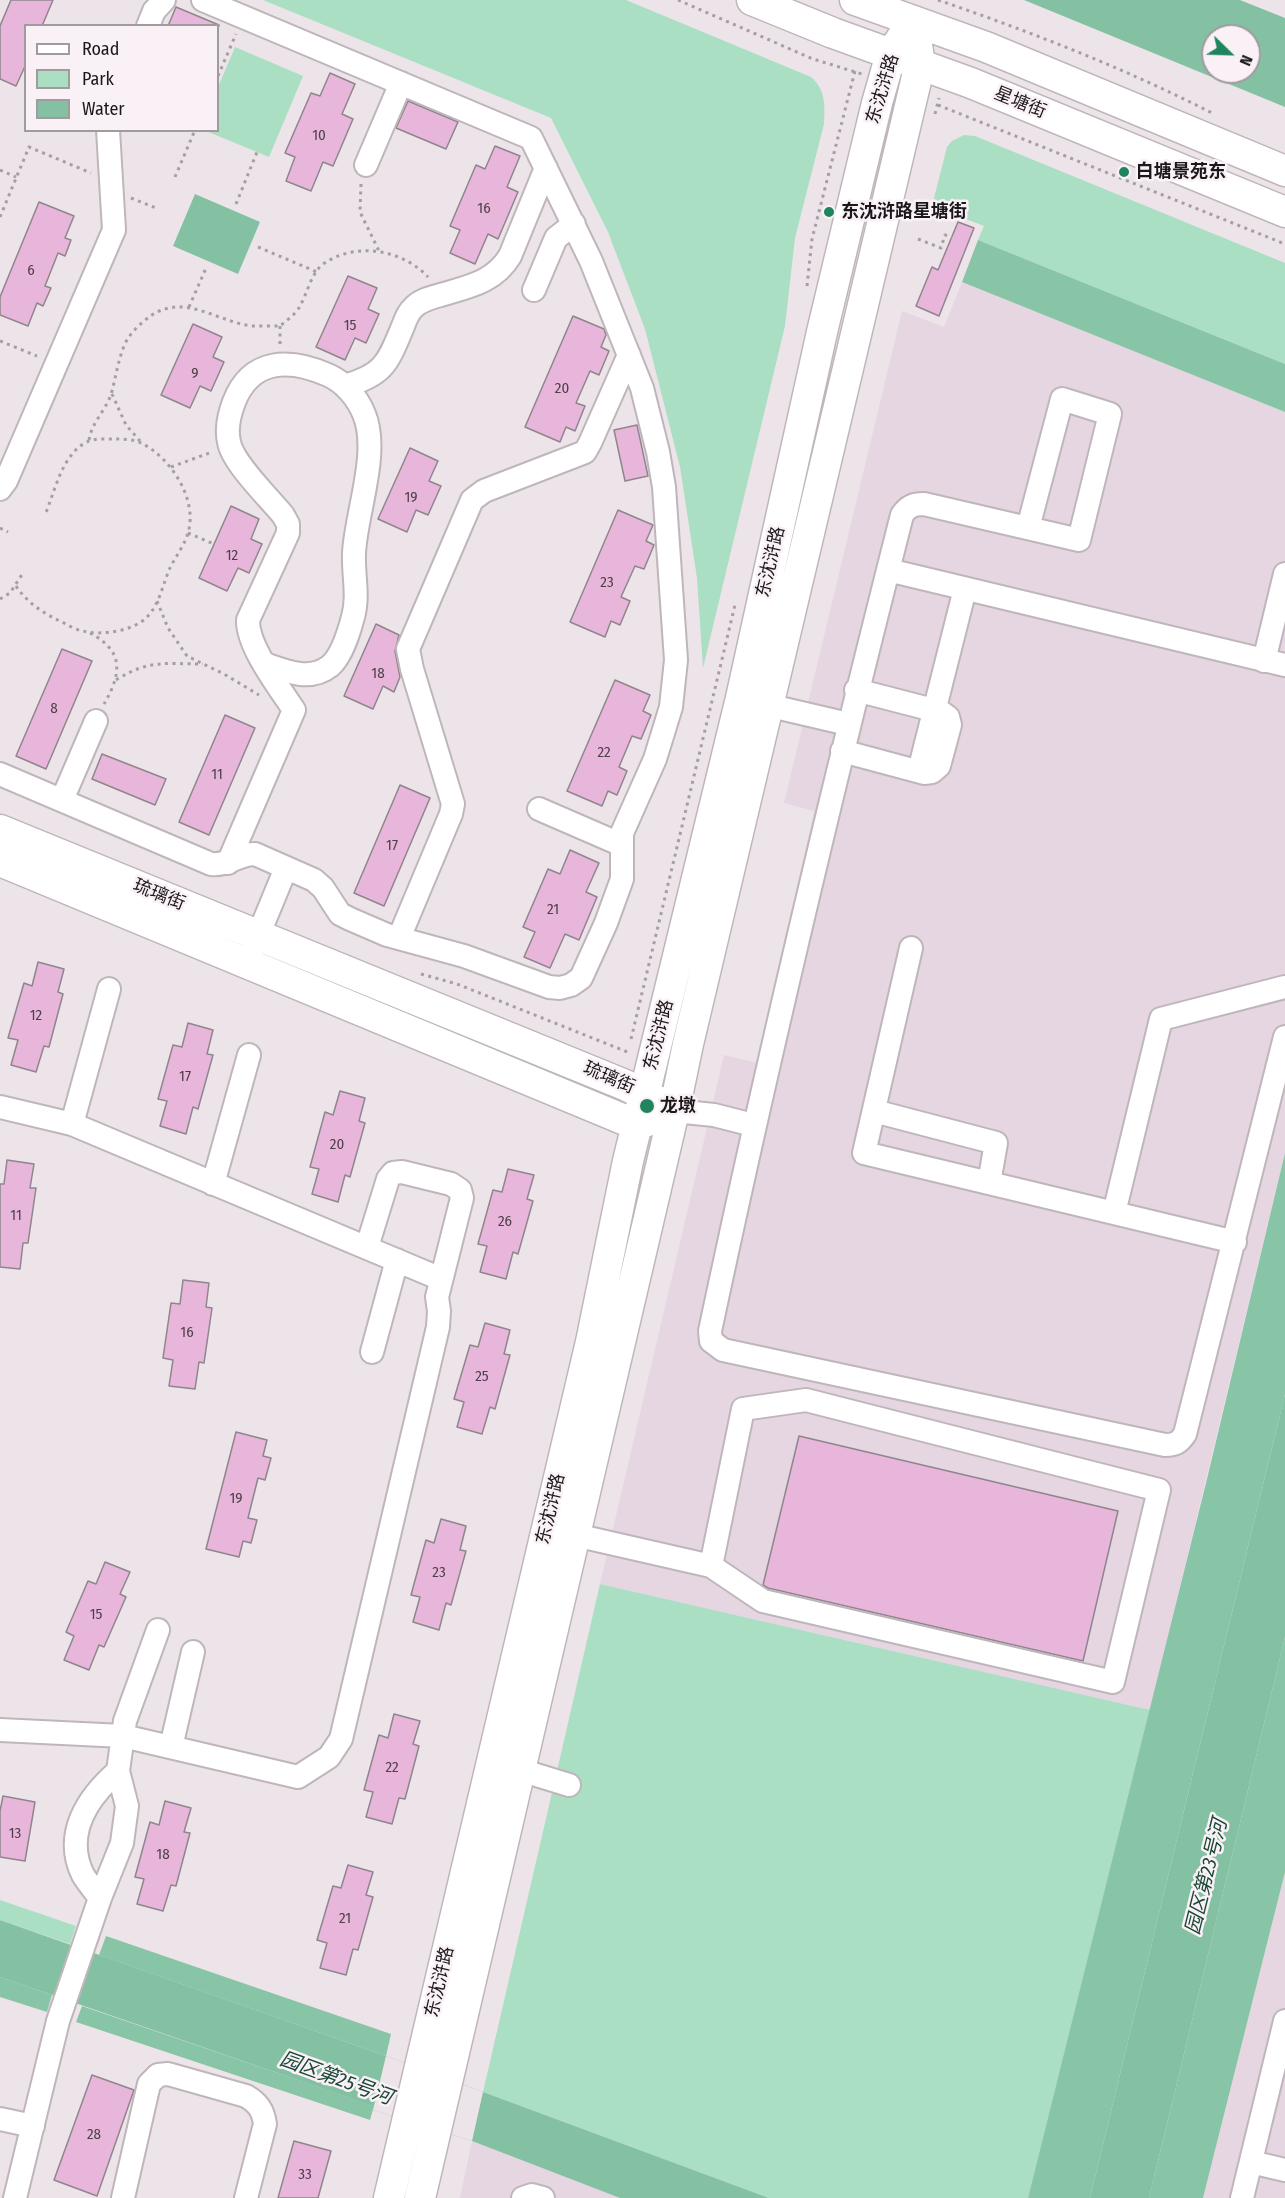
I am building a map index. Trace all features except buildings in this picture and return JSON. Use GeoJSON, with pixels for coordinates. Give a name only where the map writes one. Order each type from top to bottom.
{"type":"FeatureCollection","features":[{"type":"Feature","properties":{"kind":"main road","name":"星塘街"},"geometry":{"type":"LineString","coordinates":[[752,0],[843,37],[920,64],[1285,213]]}},
{"type":"Feature","properties":{"kind":"main road"},"geometry":{"type":"LineString","coordinates":[[855,0],[998,52],[1285,171]]}},
{"type":"Feature","properties":{"kind":"main road","name":"东沈浒路"},"geometry":{"type":"LineString","coordinates":[[420,2198],[674,1111],[754,702],[822,332],[891,54],[913,21]]}},
{"type":"Feature","properties":{"kind":"main road","name":"东沈浒路"},"geometry":{"type":"LineString","coordinates":[[389,2198],[591,1342],[644,1093],[754,702],[920,64],[913,21]]}},
{"type":"Feature","properties":{"kind":"main road","name":"琉璃街"},"geometry":{"type":"LineString","coordinates":[[0,830],[644,1093],[674,1111]]}},
{"type":"Feature","properties":{"kind":"main road","name":"琉璃街"},"geometry":{"type":"LineString","coordinates":[[0,861],[637,1125]]}},
{"type":"Feature","properties":{"kind":"main road"},"geometry":{"type":"LineString","coordinates":[[637,1125],[674,1111]]}},
{"type":"Feature","properties":{"kind":"street"},"geometry":{"type":"LineString","coordinates":[[149,24],[154,11],[164,0]]}},
{"type":"Feature","properties":{"kind":"street"},"geometry":{"type":"LineString","coordinates":[[0,774],[211,864],[228,862],[246,854],[255,854],[314,880],[323,888],[340,914],[399,938],[464,956],[549,987],[560,988],[571,985],[581,978],[606,924],[622,879],[622,833],[655,759],[671,707],[676,660],[664,487],[658,452],[642,387],[603,288],[531,138],[203,0]]}},
{"type":"Feature","properties":{"kind":"street"},"geometry":{"type":"LineString","coordinates":[[366,165],[401,83]]}},
{"type":"Feature","properties":{"kind":"street"},"geometry":{"type":"LineString","coordinates":[[0,489],[6,481],[58,364],[114,230],[108,132]]}},
{"type":"Feature","properties":{"kind":"street"},"geometry":{"type":"LineString","coordinates":[[345,386],[366,380],[381,369],[391,355],[409,312],[416,305],[492,277],[502,268],[510,256],[546,168]]}},
{"type":"Feature","properties":{"kind":"street"},"geometry":{"type":"LineString","coordinates":[[534,290],[556,238],[574,224]]}},
{"type":"Feature","properties":{"kind":"street"},"geometry":{"type":"LineString","coordinates":[[399,938],[451,814],[453,804],[408,649],[472,500],[484,491],[585,452],[629,355]]}},
{"type":"Feature","properties":{"kind":"street"},"geometry":{"type":"LineString","coordinates":[[228,862],[294,710],[265,664],[248,632],[248,620],[288,533],[288,524],[234,457],[229,443],[228,425],[240,387],[249,378],[264,368],[298,364],[340,381],[364,414],[369,433],[369,464],[354,554],[356,597],[354,616],[339,654],[330,666],[301,675],[265,664]]}},
{"type":"Feature","properties":{"kind":"street"},"geometry":{"type":"LineString","coordinates":[[1028,528],[1062,399],[1110,414],[1079,540],[915,504],[907,508],[902,515],[856,690],[753,1125],[710,1331],[711,1341],[723,1350],[1165,1445],[1174,1445],[1185,1434],[1285,1037]]}},
{"type":"Feature","properties":{"kind":"street"},"geometry":{"type":"LineString","coordinates":[[888,570],[1275,663],[1285,574]]}},
{"type":"Feature","properties":{"kind":"street"},"geometry":{"type":"LineString","coordinates":[[934,710],[965,589]]}},
{"type":"Feature","properties":{"kind":"street"},"geometry":{"type":"LineString","coordinates":[[842,751],[919,771],[932,772],[939,766],[950,725],[948,717],[934,710],[856,690]]}},
{"type":"Feature","properties":{"kind":"street"},"geometry":{"type":"LineString","coordinates":[[754,702],[848,724]]}},
{"type":"Feature","properties":{"kind":"street"},"geometry":{"type":"LineString","coordinates":[[62,801],[96,721]]}},
{"type":"Feature","properties":{"kind":"street"},"geometry":{"type":"LineString","coordinates":[[539,809],[622,845]]}},
{"type":"Feature","properties":{"kind":"street"},"geometry":{"type":"LineString","coordinates":[[246,963],[286,868]]}},
{"type":"Feature","properties":{"kind":"street"},"geometry":{"type":"LineString","coordinates":[[911,948],[864,1154],[1235,1242]]}},
{"type":"Feature","properties":{"kind":"street"},"geometry":{"type":"LineString","coordinates":[[1114,1213],[1161,1019],[1285,987]]}},
{"type":"Feature","properties":{"kind":"street"},"geometry":{"type":"LineString","coordinates":[[72,1124],[109,989]]}},
{"type":"Feature","properties":{"kind":"street"},"geometry":{"type":"LineString","coordinates":[[213,1184],[249,1055]]}},
{"type":"Feature","properties":{"kind":"street"},"geometry":{"type":"LineString","coordinates":[[0,1107],[72,1124],[441,1279]]}},
{"type":"Feature","properties":{"kind":"street"},"geometry":{"type":"LineString","coordinates":[[674,1111],[714,1115],[753,1125]]}},
{"type":"Feature","properties":{"kind":"street"},"geometry":{"type":"LineString","coordinates":[[873,1111],[996,1143],[988,1183]]}},
{"type":"Feature","properties":{"kind":"street"},"geometry":{"type":"LineString","coordinates":[[0,1730],[123,1736],[298,1777],[329,1757],[341,1739],[438,1327],[437,1297],[462,1198],[460,1190],[451,1184],[402,1172],[393,1173],[388,1179],[368,1247]]}},
{"type":"Feature","properties":{"kind":"street"},"geometry":{"type":"LineString","coordinates":[[372,1352],[397,1260]]}},
{"type":"Feature","properties":{"kind":"street"},"geometry":{"type":"LineString","coordinates":[[575,1535],[711,1566],[763,1600],[1113,1682],[1159,1490],[806,1400],[742,1409],[711,1566]]}},
{"type":"Feature","properties":{"kind":"street"},"geometry":{"type":"LineString","coordinates":[[15,2198],[58,2021],[100,1898],[122,1843],[127,1806],[118,1771],[125,1721],[158,1630]]}},
{"type":"Feature","properties":{"kind":"street"},"geometry":{"type":"LineString","coordinates":[[171,1747],[193,1652]]}},
{"type":"Feature","properties":{"kind":"street"},"geometry":{"type":"LineString","coordinates":[[520,1770],[569,1785]]}},
{"type":"Feature","properties":{"kind":"street"},"geometry":{"type":"LineString","coordinates":[[100,1898],[83,1874],[76,1848],[78,1828],[90,1799],[118,1771]]}},
{"type":"Feature","properties":{"kind":"street"},"geometry":{"type":"LineString","coordinates":[[1242,2198],[1285,2021]]}},
{"type":"Feature","properties":{"kind":"street"},"geometry":{"type":"LineString","coordinates":[[123,2198],[149,2084],[158,2075],[168,2074],[246,2096],[256,2102],[263,2113],[265,2124],[246,2198]]}},
{"type":"Feature","properties":{"kind":"street"},"geometry":{"type":"LineString","coordinates":[[0,2119],[33,2126]]}},
{"type":"Feature","properties":{"kind":"street"},"geometry":{"type":"LineString","coordinates":[[1251,2162],[1285,2170]]}},
{"type":"Feature","properties":{"kind":"street"},"geometry":{"type":"LineString","coordinates":[[523,2198],[532,2195],[543,2198]]}},
{"type":"Feature","properties":{"kind":"path"},"geometry":{"type":"LineString","coordinates":[[678,0],[813,59],[883,82]]}},
{"type":"Feature","properties":{"kind":"path"},"geometry":{"type":"LineString","coordinates":[[938,0],[1007,25],[1166,89],[1221,117]]}},
{"type":"Feature","properties":{"kind":"path"},"geometry":{"type":"LineString","coordinates":[[219,74],[233,46],[243,17]]}},
{"type":"Feature","properties":{"kind":"path"},"geometry":{"type":"LineString","coordinates":[[912,94],[1285,244]]}},
{"type":"Feature","properties":{"kind":"path"},"geometry":{"type":"LineString","coordinates":[[175,177],[194,132]]}},
{"type":"Feature","properties":{"kind":"path"},"geometry":{"type":"LineString","coordinates":[[0,217],[29,147],[112,182]]}},
{"type":"Feature","properties":{"kind":"path"},"geometry":{"type":"LineString","coordinates":[[236,204],[257,152]]}},
{"type":"Feature","properties":{"kind":"path"},"geometry":{"type":"LineString","coordinates":[[366,165],[360,187],[360,212],[380,252]]}},
{"type":"Feature","properties":{"kind":"path"},"geometry":{"type":"LineString","coordinates":[[0,170],[16,177]]}},
{"type":"Feature","properties":{"kind":"path"},"geometry":{"type":"LineString","coordinates":[[918,239],[941,248],[945,235],[952,237]]}},
{"type":"Feature","properties":{"kind":"path"},"geometry":{"type":"LineString","coordinates":[[258,247],[317,273]]}},
{"type":"Feature","properties":{"kind":"path"},"geometry":{"type":"LineString","coordinates":[[89,440],[91,429],[112,394],[125,344],[138,326],[164,308],[189,307],[251,326],[280,326],[299,308],[321,266],[354,250],[370,249],[399,258],[420,268],[435,285],[438,296]]}},
{"type":"Feature","properties":{"kind":"path"},"geometry":{"type":"LineString","coordinates":[[189,307],[206,268]]}},
{"type":"Feature","properties":{"kind":"path"},"geometry":{"type":"LineString","coordinates":[[0,341],[58,364]]}},
{"type":"Feature","properties":{"kind":"path"},"geometry":{"type":"LineString","coordinates":[[16,586],[23,597],[45,613],[83,632],[118,630],[137,624],[147,616],[157,601],[188,533],[191,513],[181,484],[170,467],[141,443],[126,425],[112,394]]}},
{"type":"Feature","properties":{"kind":"path"},"geometry":{"type":"LineString","coordinates":[[45,515],[73,451],[89,440],[127,438],[141,443]]}},
{"type":"Feature","properties":{"kind":"path"},"geometry":{"type":"LineString","coordinates":[[170,467],[213,452],[232,451]]}},
{"type":"Feature","properties":{"kind":"path"},"geometry":{"type":"LineString","coordinates":[[0,528],[8,532]]}},
{"type":"Feature","properties":{"kind":"path"},"geometry":{"type":"LineString","coordinates":[[188,533],[214,544]]}},
{"type":"Feature","properties":{"kind":"path"},"geometry":{"type":"LineString","coordinates":[[0,599],[10,593],[23,573]]}},
{"type":"Feature","properties":{"kind":"path"},"geometry":{"type":"LineString","coordinates":[[157,601],[168,628],[187,656],[224,674],[261,697]]}},
{"type":"Feature","properties":{"kind":"path"},"geometry":{"type":"LineString","coordinates":[[89,632],[104,640],[115,652],[117,670],[116,680],[96,721]]}},
{"type":"Feature","properties":{"kind":"path"},"geometry":{"type":"LineString","coordinates":[[116,680],[132,670],[151,663],[205,664]]}},
{"type":"Feature","properties":{"kind":"shaded area"},"geometry":{"type":"Polygon","coordinates":[[[978,240],[1285,364],[1285,412],[962,282],[978,240]]]}},
{"type":"Feature","properties":{"kind":"shaded area"},"geometry":{"type":"Polygon","coordinates":[[[962,282],[1285,412],[1285,1153],[1150,1710],[600,1584],[724,1055],[758,1063],[814,811],[784,803],[902,311],[944,327],[962,282]]]}},
{"type":"Feature","properties":{"kind":"shaded area"},"geometry":{"type":"Polygon","coordinates":[[[1285,1153],[1285,1394],[1090,2198],[1028,2198],[1206,1483],[1285,1153]]]}},
{"type":"Feature","properties":{"kind":"shaded area"},"geometry":{"type":"Polygon","coordinates":[[[1285,1637],[1285,1872],[1203,2198],[1149,2198],[1285,1637]]]}},
{"type":"Feature","properties":{"kind":"shaded area"},"geometry":{"type":"Polygon","coordinates":[[[1285,1872],[1285,2198],[1203,2198],[1285,1872]]]}},
{"type":"Feature","properties":{"kind":"shaded area"},"geometry":{"type":"Polygon","coordinates":[[[106,1936],[391,2034],[386,2056],[99,1955],[106,1936]]]}},
{"type":"Feature","properties":{"kind":"shaded area"},"geometry":{"type":"Polygon","coordinates":[[[0,1977],[52,1995],[47,2012],[0,1997],[0,1977]]]}},
{"type":"Feature","properties":{"kind":"shaded area"},"geometry":{"type":"Polygon","coordinates":[[[82,2006],[374,2106],[370,2120],[76,2022],[82,2006]]]}},
{"type":"Feature","properties":{"kind":"shaded area"},"geometry":{"type":"Polygon","coordinates":[[[472,2141],[620,2198],[460,2198],[472,2141]]]}},
{"type":"Feature","properties":{"kind":"green space"},"geometry":{"type":"Polygon","coordinates":[[[263,0],[626,0],[811,77],[820,87],[824,105],[824,124],[795,238],[785,326],[703,668],[697,578],[680,467],[645,329],[608,232],[551,118],[263,0]]]}},
{"type":"Feature","properties":{"kind":"green space"},"geometry":{"type":"Polygon","coordinates":[[[235,47],[303,76],[269,157],[208,132],[219,132],[219,85],[235,47]]]}},
{"type":"Feature","properties":{"kind":"green space"},"geometry":{"type":"Polygon","coordinates":[[[964,135],[975,136],[1285,263],[1285,364],[978,240],[984,226],[932,206],[947,147],[952,141],[964,135]]]}},
{"type":"Feature","properties":{"kind":"green space"},"geometry":{"type":"Polygon","coordinates":[[[600,1584],[1150,1710],[1028,2198],[769,2198],[483,2092],[600,1584]]]}},
{"type":"Feature","properties":{"kind":"green space"},"geometry":{"type":"Polygon","coordinates":[[[0,1900],[76,1926],[70,1944],[0,1920],[0,1900]]]}},
{"type":"Feature","properties":{"kind":"water"},"geometry":{"type":"Polygon","coordinates":[[[1024,0],[1240,0],[1285,18],[1285,107],[1229,84],[1261,84],[1261,24],[1201,24],[1201,73],[1024,0]]]}},
{"type":"Feature","properties":{"kind":"water"},"geometry":{"type":"Polygon","coordinates":[[[195,194],[260,222],[238,274],[173,246],[195,194]]]}},
{"type":"Feature","properties":{"kind":"water","name":"园区第23号河"},"geometry":{"type":"Polygon","coordinates":[[[1285,1394],[1285,1637],[1149,2198],[1090,2198],[1285,1394]]]}},
{"type":"Feature","properties":{"kind":"water","name":"园区第25号河"},"geometry":{"type":"Polygon","coordinates":[[[0,1920],[386,2056],[769,2198],[620,2198],[472,2141],[373,2110],[373,2106],[0,1977],[0,1920]]]}},
{"type":"Feature","properties":{"kind":"pier"},"geometry":{"type":"Polygon","coordinates":[[[386,2056],[483,2092],[472,2141],[373,2110],[386,2056]]]}},
{"type":"Feature","properties":{"kind":"place","name":"白塘景苑东"},"geometry":{"type":"Point","coordinates":[1124,172]}},
{"type":"Feature","properties":{"kind":"place","name":"东沈浒路星塘街"},"geometry":{"type":"Point","coordinates":[829,212]}},
{"type":"Feature","properties":{"kind":"place","name":"龙墩"},"geometry":{"type":"Point","coordinates":[647,1106]}}]}
